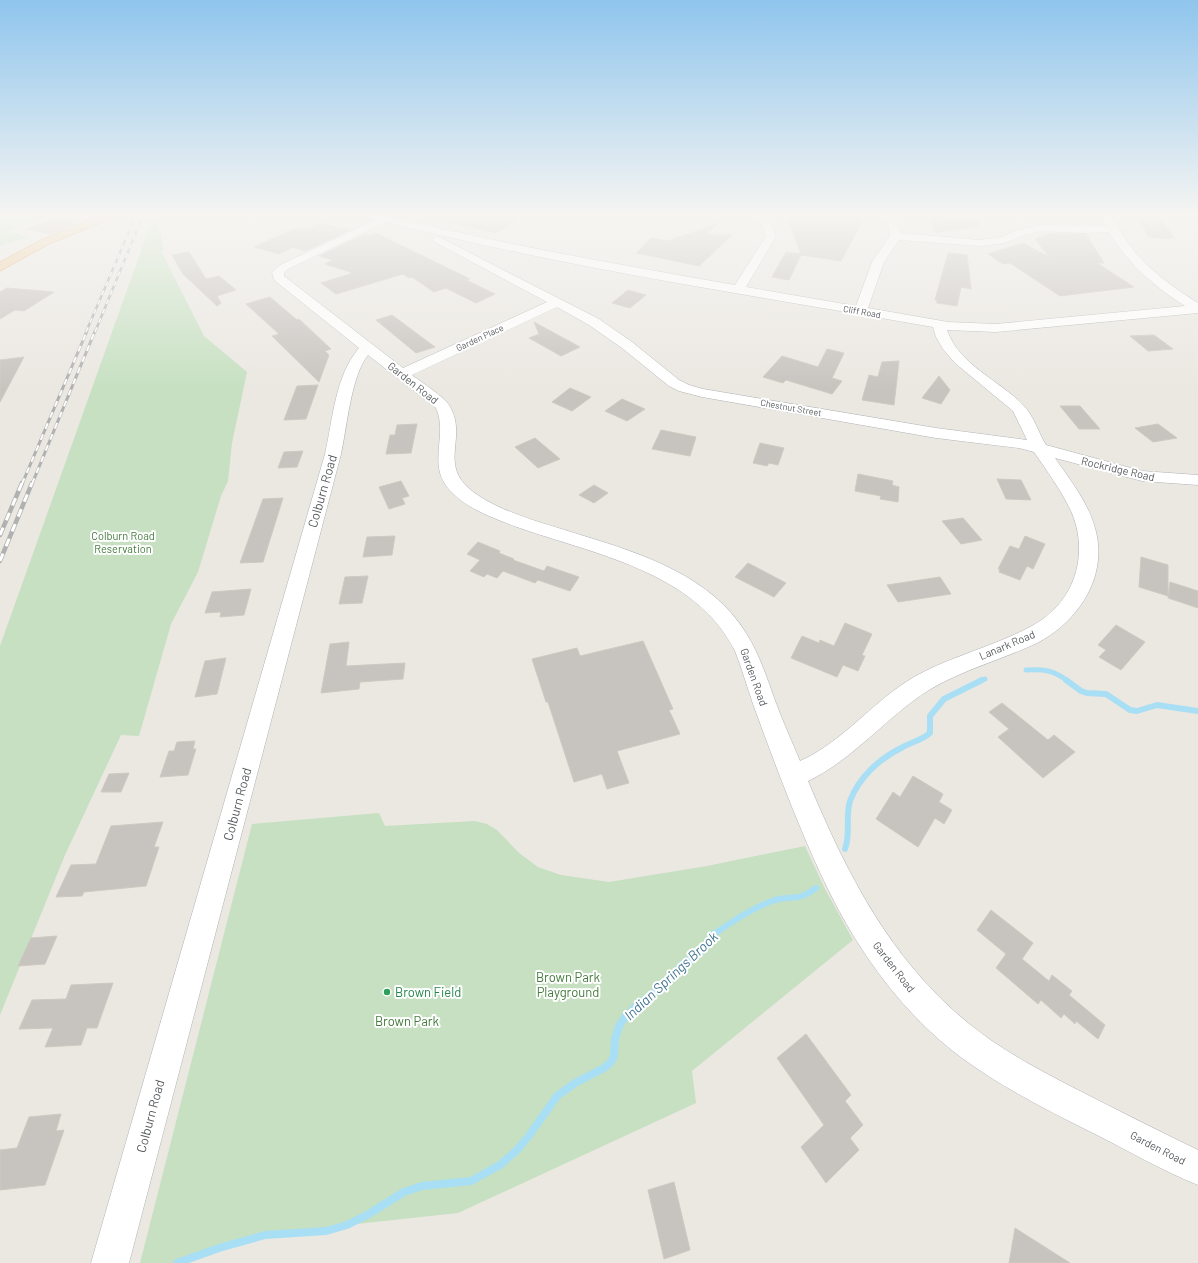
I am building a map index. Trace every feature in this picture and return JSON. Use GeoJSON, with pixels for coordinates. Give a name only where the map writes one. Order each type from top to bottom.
{"type":"FeatureCollection","features":[{"type":"Feature","properties":{"kind":"street","name":"Garden Road"},"geometry":{"type":"LineString","coordinates":[[279,272],[277,274],[281,280],[438,402],[447,414],[450,428],[445,460],[446,470],[451,480],[466,495],[487,508],[510,517],[617,552],[648,565],[690,588],[718,612],[735,632],[748,656],[768,713],[826,856],[852,908],[893,969],[933,1013],[972,1046],[1016,1074],[1051,1094],[1198,1168]]}},
{"type":"Feature","properties":{"kind":"street","name":"Chestnut Street"},"geometry":{"type":"LineString","coordinates":[[500,272],[607,330],[674,383],[691,390],[936,433],[1020,443],[1039,447]]}},
{"type":"Feature","properties":{"kind":"street","name":"Cliff Road"},"geometry":{"type":"LineString","coordinates":[[639,272],[962,328],[996,328],[1198,309]]}},
{"type":"Feature","properties":{"kind":"street"},"geometry":{"type":"LineString","coordinates":[[738,290],[749,272]]}},
{"type":"Feature","properties":{"kind":"street"},"geometry":{"type":"LineString","coordinates":[[861,311],[873,272]]}},
{"type":"Feature","properties":{"kind":"street"},"geometry":{"type":"LineString","coordinates":[[1146,272],[1198,309]]}},
{"type":"Feature","properties":{"kind":"street","name":"Garden Place"},"geometry":{"type":"LineString","coordinates":[[402,374],[558,302]]}},
{"type":"Feature","properties":{"kind":"street"},"geometry":{"type":"LineString","coordinates":[[939,325],[945,340],[956,355],[1024,415],[1039,447]]}},
{"type":"Feature","properties":{"kind":"street","name":"Colburn Road"},"geometry":{"type":"LineString","coordinates":[[110,1263],[333,454],[348,388],[358,357],[367,347]]}},
{"type":"Feature","properties":{"kind":"street","name":"Rockridge Road"},"geometry":{"type":"LineString","coordinates":[[1039,447],[1131,474],[1161,479],[1198,480]]}},
{"type":"Feature","properties":{"kind":"street","name":"Lanark Road"},"geometry":{"type":"LineString","coordinates":[[794,776],[821,763],[894,703],[920,685],[952,668],[1021,641],[1034,634],[1054,621],[1072,602],[1081,588],[1086,573],[1089,550],[1087,530],[1079,509],[1071,494],[1039,447]]}},
{"type":"Feature","properties":{"kind":"green space","name":"Colburn Road Reservation"},"geometry":{"type":"Polygon","coordinates":[[[133,272],[172,272],[204,336],[247,372],[232,443],[228,481],[221,496],[198,572],[171,624],[139,736],[121,735],[65,855],[0,1015],[0,646],[133,272]]]}},
{"type":"Feature","properties":{"kind":"green space","name":"Brown Park"},"geometry":{"type":"Polygon","coordinates":[[[379,813],[385,826],[475,821],[487,824],[497,830],[519,853],[538,867],[561,875],[609,882],[707,866],[805,846],[824,887],[853,940],[692,1071],[696,1103],[458,1213],[347,1225],[326,1231],[265,1235],[219,1248],[177,1263],[140,1263],[252,824],[379,813]]]}},
{"type":"Feature","properties":{"kind":"building"},"geometry":{"type":"Polygon","coordinates":[[[182,272],[202,272],[206,279],[219,276],[236,290],[217,296],[221,303],[217,306],[182,272]]]}},
{"type":"Feature","properties":{"kind":"building"},"geometry":{"type":"Polygon","coordinates":[[[350,272],[456,272],[470,279],[466,280],[495,294],[476,303],[446,288],[434,292],[412,277],[409,278],[403,274],[336,294],[321,283],[353,273],[350,272]]]}},
{"type":"Feature","properties":{"kind":"building"},"geometry":{"type":"Polygon","coordinates":[[[775,272],[793,272],[789,280],[772,277],[775,272]]]}},
{"type":"Feature","properties":{"kind":"building"},"geometry":{"type":"Polygon","coordinates":[[[943,272],[969,272],[971,289],[961,287],[957,306],[937,303],[937,300],[935,300],[943,272]]]}},
{"type":"Feature","properties":{"kind":"building"},"geometry":{"type":"Polygon","coordinates":[[[1024,272],[1111,272],[1134,287],[1060,296],[1024,272]]]}},
{"type":"Feature","properties":{"kind":"building"},"geometry":{"type":"Polygon","coordinates":[[[7,288],[54,292],[24,311],[15,310],[0,319],[0,292],[7,288]]]}},
{"type":"Feature","properties":{"kind":"building"},"geometry":{"type":"Polygon","coordinates":[[[628,290],[646,295],[630,308],[612,303],[628,290]]]}},
{"type":"Feature","properties":{"kind":"building"},"geometry":{"type":"Polygon","coordinates":[[[270,297],[297,320],[299,319],[331,349],[325,351],[329,355],[319,382],[272,336],[279,334],[246,304],[270,297]]]}},
{"type":"Feature","properties":{"kind":"building"},"geometry":{"type":"Polygon","coordinates":[[[392,315],[435,347],[416,353],[376,320],[392,315]]]}},
{"type":"Feature","properties":{"kind":"building"},"geometry":{"type":"Polygon","coordinates":[[[534,322],[580,347],[561,356],[529,338],[539,334],[534,322]]]}},
{"type":"Feature","properties":{"kind":"building"},"geometry":{"type":"Polygon","coordinates":[[[1154,335],[1173,349],[1148,351],[1130,336],[1154,335]]]}},
{"type":"Feature","properties":{"kind":"building"},"geometry":{"type":"Polygon","coordinates":[[[827,349],[844,353],[832,378],[842,381],[832,394],[786,380],[783,383],[763,377],[782,356],[818,367],[827,349]]]}},
{"type":"Feature","properties":{"kind":"building"},"geometry":{"type":"Polygon","coordinates":[[[24,357],[0,402],[0,360],[24,357]]]}},
{"type":"Feature","properties":{"kind":"building"},"geometry":{"type":"Polygon","coordinates":[[[899,361],[894,405],[862,400],[869,375],[878,377],[882,362],[899,361]]]}},
{"type":"Feature","properties":{"kind":"building"},"geometry":{"type":"Polygon","coordinates":[[[939,376],[950,390],[941,404],[922,398],[939,376]]]}},
{"type":"Feature","properties":{"kind":"building"},"geometry":{"type":"Polygon","coordinates":[[[318,385],[306,419],[284,420],[297,386],[318,385]]]}},
{"type":"Feature","properties":{"kind":"building"},"geometry":{"type":"Polygon","coordinates":[[[570,388],[591,397],[572,411],[552,402],[570,388]]]}},
{"type":"Feature","properties":{"kind":"building"},"geometry":{"type":"Polygon","coordinates":[[[622,399],[645,409],[627,421],[605,411],[622,399]]]}},
{"type":"Feature","properties":{"kind":"building"},"geometry":{"type":"Polygon","coordinates":[[[1060,406],[1080,406],[1100,429],[1079,429],[1060,406]]]}},
{"type":"Feature","properties":{"kind":"building"},"geometry":{"type":"Polygon","coordinates":[[[417,424],[411,453],[386,454],[390,435],[395,435],[397,425],[417,424]]]}},
{"type":"Feature","properties":{"kind":"building"},"geometry":{"type":"Polygon","coordinates":[[[1158,424],[1177,438],[1153,442],[1135,428],[1158,424]]]}},
{"type":"Feature","properties":{"kind":"building"},"geometry":{"type":"Polygon","coordinates":[[[661,430],[696,437],[690,456],[652,449],[661,430]]]}},
{"type":"Feature","properties":{"kind":"building"},"geometry":{"type":"Polygon","coordinates":[[[535,438],[560,459],[538,468],[515,447],[535,438]]]}},
{"type":"Feature","properties":{"kind":"building"},"geometry":{"type":"Polygon","coordinates":[[[760,443],[784,448],[778,465],[769,463],[767,466],[753,463],[760,443]]]}},
{"type":"Feature","properties":{"kind":"building"},"geometry":{"type":"Polygon","coordinates":[[[303,451],[297,467],[278,468],[284,452],[303,451]]]}},
{"type":"Feature","properties":{"kind":"building"},"geometry":{"type":"Polygon","coordinates":[[[858,474],[893,481],[892,485],[899,487],[898,502],[880,499],[881,496],[855,491],[858,474]]]}},
{"type":"Feature","properties":{"kind":"building"},"geometry":{"type":"Polygon","coordinates":[[[997,479],[1021,480],[1031,500],[1006,499],[997,479]]]}},
{"type":"Feature","properties":{"kind":"building"},"geometry":{"type":"Polygon","coordinates":[[[401,481],[409,496],[402,498],[405,504],[389,509],[379,487],[401,481]]]}},
{"type":"Feature","properties":{"kind":"building"},"geometry":{"type":"Polygon","coordinates":[[[594,485],[608,493],[594,503],[579,495],[594,485]]]}},
{"type":"Feature","properties":{"kind":"building"},"geometry":{"type":"Polygon","coordinates":[[[283,498],[263,562],[240,563],[263,499],[283,498]]]}},
{"type":"Feature","properties":{"kind":"building"},"geometry":{"type":"Polygon","coordinates":[[[963,518],[982,540],[961,544],[942,521],[963,518]]]}},
{"type":"Feature","properties":{"kind":"building"},"geometry":{"type":"Polygon","coordinates":[[[395,536],[392,555],[363,557],[367,537],[395,536]]]}},
{"type":"Feature","properties":{"kind":"building"},"geometry":{"type":"Polygon","coordinates":[[[1025,536],[1045,544],[1033,569],[1027,566],[1020,580],[999,572],[1000,569],[998,569],[1010,546],[1019,549],[1025,536]]]}},
{"type":"Feature","properties":{"kind":"building"},"geometry":{"type":"Polygon","coordinates":[[[478,542],[500,551],[499,553],[514,559],[513,560],[544,571],[547,566],[579,577],[570,591],[538,580],[535,583],[503,571],[497,578],[487,574],[484,577],[470,571],[480,560],[467,554],[478,542]]]}},
{"type":"Feature","properties":{"kind":"building"},"geometry":{"type":"Polygon","coordinates":[[[1141,557],[1168,565],[1168,596],[1139,587],[1141,557]]]}},
{"type":"Feature","properties":{"kind":"building"},"geometry":{"type":"Polygon","coordinates":[[[748,563],[786,583],[774,597],[735,577],[748,563]]]}},
{"type":"Feature","properties":{"kind":"building"},"geometry":{"type":"Polygon","coordinates":[[[368,576],[362,603],[339,604],[345,577],[368,576]]]}},
{"type":"Feature","properties":{"kind":"building"},"geometry":{"type":"Polygon","coordinates":[[[940,577],[951,594],[898,602],[887,585],[940,577]]]}},
{"type":"Feature","properties":{"kind":"building"},"geometry":{"type":"Polygon","coordinates":[[[1170,582],[1198,591],[1198,608],[1168,598],[1170,582]]]}},
{"type":"Feature","properties":{"kind":"building"},"geometry":{"type":"Polygon","coordinates":[[[251,589],[244,615],[220,617],[221,612],[205,613],[212,592],[251,589]]]}},
{"type":"Feature","properties":{"kind":"building"},"geometry":{"type":"Polygon","coordinates":[[[845,623],[872,634],[862,655],[865,656],[858,671],[843,665],[837,677],[791,658],[802,636],[819,643],[820,640],[834,646],[845,623]]]}},
{"type":"Feature","properties":{"kind":"building"},"geometry":{"type":"Polygon","coordinates":[[[1116,625],[1145,642],[1121,670],[1099,657],[1106,650],[1098,645],[1116,625]]]}},
{"type":"Feature","properties":{"kind":"building"},"geometry":{"type":"Polygon","coordinates":[[[643,641],[673,709],[669,710],[680,734],[617,751],[629,783],[607,789],[602,774],[574,782],[548,702],[546,702],[532,659],[577,648],[580,656],[643,641]]]}},
{"type":"Feature","properties":{"kind":"building"},"geometry":{"type":"Polygon","coordinates":[[[349,642],[346,666],[405,663],[403,679],[360,682],[359,689],[321,693],[330,644],[349,642]]]}},
{"type":"Feature","properties":{"kind":"building"},"geometry":{"type":"Polygon","coordinates":[[[226,658],[217,694],[195,697],[205,661],[226,658]]]}},
{"type":"Feature","properties":{"kind":"building"},"geometry":{"type":"Polygon","coordinates":[[[1002,703],[1048,740],[1054,735],[1075,752],[1043,778],[998,737],[1009,729],[989,712],[1002,703]]]}},
{"type":"Feature","properties":{"kind":"building"},"geometry":{"type":"Polygon","coordinates":[[[195,741],[193,749],[196,749],[188,775],[160,777],[169,751],[174,751],[177,742],[195,741]]]}},
{"type":"Feature","properties":{"kind":"building"},"geometry":{"type":"Polygon","coordinates":[[[129,773],[121,792],[101,792],[109,774],[129,773]]]}},
{"type":"Feature","properties":{"kind":"building"},"geometry":{"type":"Polygon","coordinates":[[[913,776],[943,794],[939,802],[952,810],[944,824],[935,818],[918,847],[876,819],[893,792],[900,797],[913,776]]]}},
{"type":"Feature","properties":{"kind":"building"},"geometry":{"type":"Polygon","coordinates":[[[163,822],[154,847],[159,847],[146,886],[84,892],[82,896],[56,897],[71,865],[96,864],[111,826],[163,822]]]}},
{"type":"Feature","properties":{"kind":"building"},"geometry":{"type":"Polygon","coordinates":[[[991,910],[1033,943],[1022,959],[1049,981],[1052,975],[1072,991],[1069,995],[1105,1025],[1098,1039],[1076,1021],[1075,1024],[1064,1014],[1061,1018],[1041,1000],[1038,1004],[996,968],[1006,954],[977,930],[991,910]]]}},
{"type":"Feature","properties":{"kind":"building"},"geometry":{"type":"Polygon","coordinates":[[[57,936],[45,964],[18,966],[31,938],[57,936]]]}},
{"type":"Feature","properties":{"kind":"building"},"geometry":{"type":"Polygon","coordinates":[[[113,983],[97,1028],[87,1028],[81,1045],[45,1047],[53,1028],[19,1029],[32,1000],[66,999],[71,985],[113,983]]]}},
{"type":"Feature","properties":{"kind":"building"},"geometry":{"type":"Polygon","coordinates":[[[806,1034],[851,1095],[845,1101],[863,1125],[850,1138],[859,1150],[826,1183],[801,1147],[824,1125],[777,1058],[806,1034]]]}},
{"type":"Feature","properties":{"kind":"building"},"geometry":{"type":"Polygon","coordinates":[[[61,1114],[56,1131],[64,1130],[45,1185],[0,1190],[0,1150],[17,1148],[29,1117],[61,1114]]]}},
{"type":"Feature","properties":{"kind":"building"},"geometry":{"type":"Polygon","coordinates":[[[674,1182],[690,1250],[664,1259],[648,1190],[674,1182]]]}},
{"type":"Feature","properties":{"kind":"building"},"geometry":{"type":"Polygon","coordinates":[[[1015,1228],[1070,1263],[1009,1263],[1015,1228]]]}},
{"type":"Feature","properties":{"kind":"waterway","name":"Indian Springs Brook"},"geometry":{"type":"LineString","coordinates":[[1026,670],[1053,672],[1068,681]]}},
{"type":"Feature","properties":{"kind":"waterway","name":"Indian Springs Brook"},"geometry":{"type":"LineString","coordinates":[[980,681],[985,679]]}},
{"type":"Feature","properties":{"kind":"waterway","name":"Indian Springs Brook"},"geometry":{"type":"LineString","coordinates":[[1066,680],[1081,691],[1087,693],[1106,694],[1130,710],[1137,711],[1157,705],[1198,711]]}},
{"type":"Feature","properties":{"kind":"waterway","name":"Indian Springs Brook"},"geometry":{"type":"LineString","coordinates":[[845,849],[848,837],[848,813],[850,801],[854,792],[865,776],[871,769],[894,751],[930,733],[930,716],[944,699],[980,681]]}},
{"type":"Feature","properties":{"kind":"waterway","name":"Indian Springs Brook"},"geometry":{"type":"LineString","coordinates":[[714,935],[750,911],[767,903],[775,900],[800,897],[816,888]]}},
{"type":"Feature","properties":{"kind":"waterway","name":"Indian Springs Brook"},"geometry":{"type":"LineString","coordinates":[[177,1263],[219,1248],[265,1235],[326,1231],[347,1225],[367,1215],[404,1192],[422,1186],[471,1181],[500,1165],[517,1150],[528,1137],[557,1096],[575,1083],[604,1068],[611,1062],[614,1056],[615,1039],[619,1026],[625,1017],[635,1007],[666,984],[681,966],[702,950],[714,935]]}},
{"type":"Feature","properties":{"kind":"railway"},"geometry":{"type":"LineString","coordinates":[[86,332],[112,272]]}},
{"type":"Feature","properties":{"kind":"railway"},"geometry":{"type":"LineString","coordinates":[[95,332],[120,272]]}},
{"type":"Feature","properties":{"kind":"railway"},"geometry":{"type":"LineString","coordinates":[[22,484],[87,331]]}},
{"type":"Feature","properties":{"kind":"railway"},"geometry":{"type":"LineString","coordinates":[[32,484],[95,331]]}},
{"type":"Feature","properties":{"kind":"railway"},"geometry":{"type":"LineString","coordinates":[[0,535],[22,483]]}},
{"type":"Feature","properties":{"kind":"railway"},"geometry":{"type":"LineString","coordinates":[[0,561],[32,483]]}},
{"type":"Feature","properties":{"kind":"place","name":"Brown Field"},"geometry":{"type":"Point","coordinates":[387,992]}},
{"type":"Feature","properties":{"kind":"park label","name":"Brown Park Playground"},"geometry":{"type":"Point","coordinates":[568,984]}}]}
